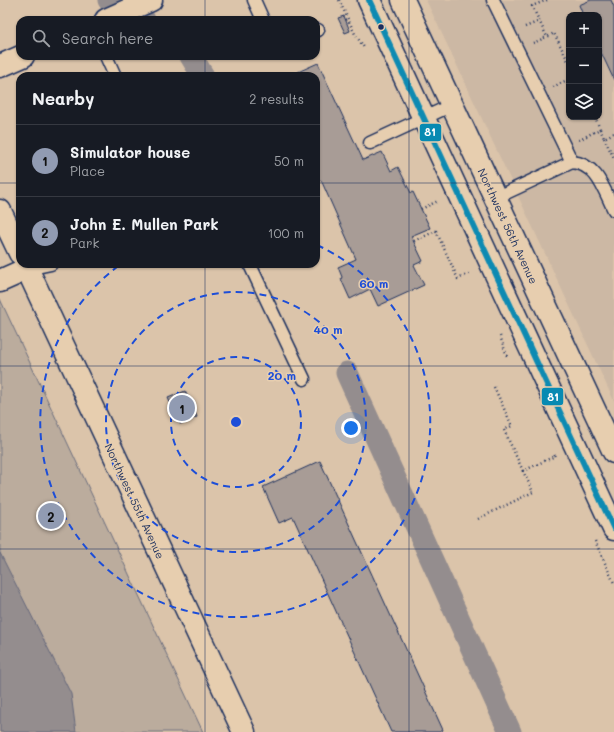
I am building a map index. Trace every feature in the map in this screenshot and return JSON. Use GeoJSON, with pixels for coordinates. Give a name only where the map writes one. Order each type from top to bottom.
{"type":"FeatureCollection","features":[{"type":"Feature","properties":{"kind":"street"},"geometry":{"type":"LineString","coordinates":[[115,16],[152,0]]}},
{"type":"Feature","properties":{"kind":"street"},"geometry":{"type":"LineString","coordinates":[[369,0],[613,523]]}},
{"type":"Feature","properties":{"kind":"street","name":"Northwest 56th Avenue"},"geometry":{"type":"LineString","coordinates":[[403,0],[614,452]]}},
{"type":"Feature","properties":{"kind":"street"},"geometry":{"type":"LineString","coordinates":[[0,66],[16,59]]}},
{"type":"Feature","properties":{"kind":"street","name":"Northwest 55th Avenue"},"geometry":{"type":"LineString","coordinates":[[0,211],[16,245]]}},
{"type":"Feature","properties":{"kind":"street"},"geometry":{"type":"LineString","coordinates":[[0,281],[16,268]]}},
{"type":"Feature","properties":{"kind":"street","name":"Northwest 55th Avenue"},"geometry":{"type":"LineString","coordinates":[[27,268],[244,732]]}},
{"type":"Feature","properties":{"kind":"lane"},"geometry":{"type":"LineString","coordinates":[[254,0],[261,16]]}},
{"type":"Feature","properties":{"kind":"lane"},"geometry":{"type":"LineString","coordinates":[[493,0],[572,162]]}},
{"type":"Feature","properties":{"kind":"lane"},"geometry":{"type":"LineString","coordinates":[[108,60],[113,72]]}},
{"type":"Feature","properties":{"kind":"lane"},"geometry":{"type":"LineString","coordinates":[[370,143],[452,105]]}},
{"type":"Feature","properties":{"kind":"lane"},"geometry":{"type":"LineString","coordinates":[[495,198],[572,162],[591,168],[599,179],[614,210]]}},
{"type":"Feature","properties":{"kind":"lane"},"geometry":{"type":"LineString","coordinates":[[251,268],[304,379]]}},
{"type":"Feature","properties":{"kind":"path"},"geometry":{"type":"LineString","coordinates":[[547,0],[532,6],[547,37],[554,33],[566,57]]}},
{"type":"Feature","properties":{"kind":"path"},"geometry":{"type":"LineString","coordinates":[[596,120],[614,158]]}},
{"type":"Feature","properties":{"kind":"path"},"geometry":{"type":"LineString","coordinates":[[564,146],[600,130]]}},
{"type":"Feature","properties":{"kind":"path"},"geometry":{"type":"LineString","coordinates":[[604,138],[614,133]]}},
{"type":"Feature","properties":{"kind":"path"},"geometry":{"type":"LineString","coordinates":[[438,200],[442,208]]}},
{"type":"Feature","properties":{"kind":"path"},"geometry":{"type":"LineString","coordinates":[[414,241],[436,231],[458,279],[472,272],[475,278]]}},
{"type":"Feature","properties":{"kind":"path"},"geometry":{"type":"LineString","coordinates":[[499,332],[500,340],[510,362]]}},
{"type":"Feature","properties":{"kind":"path"},"geometry":{"type":"LineString","coordinates":[[478,519],[533,492],[504,430],[512,426],[494,387]]}},
{"type":"Feature","properties":{"kind":"path"},"geometry":{"type":"LineString","coordinates":[[523,471],[555,456],[551,448]]}},
{"type":"Feature","properties":{"kind":"shaded area"},"geometry":{"type":"Polygon","coordinates":[[[426,0],[614,0],[614,401],[426,0]]]}},
{"type":"Feature","properties":{"kind":"shaded area"},"geometry":{"type":"Polygon","coordinates":[[[0,299],[203,732],[0,732],[0,299]]]}},
{"type":"Feature","properties":{"kind":"shaded area"},"geometry":{"type":"Polygon","coordinates":[[[0,553],[71,694],[76,732],[0,732],[0,553]]]}},
{"type":"Feature","properties":{"kind":"building"},"geometry":{"type":"Polygon","coordinates":[[[591,0],[611,0],[614,7],[614,80],[602,54],[602,12],[582,12],[579,5],[591,0]]]}},
{"type":"Feature","properties":{"kind":"building"},"geometry":{"type":"Polygon","coordinates":[[[344,16],[350,31],[345,33],[338,18],[344,16]]]}},
{"type":"Feature","properties":{"kind":"building"},"geometry":{"type":"Polygon","coordinates":[[[318,63],[363,160],[382,152],[391,171],[398,167],[411,193],[413,192],[430,228],[411,236],[423,261],[414,265],[424,285],[378,306],[370,289],[350,299],[341,279],[342,277],[338,267],[356,259],[320,180],[320,72],[298,72],[318,63]]]}},
{"type":"Feature","properties":{"kind":"building"},"geometry":{"type":"Polygon","coordinates":[[[185,391],[197,417],[180,424],[168,398],[185,391]]]}},
{"type":"Feature","properties":{"kind":"building"},"geometry":{"type":"Polygon","coordinates":[[[320,461],[443,730],[440,732],[391,732],[293,517],[279,523],[263,487],[320,461]]]}},
{"type":"Feature","properties":{"kind":"waterway"},"geometry":{"type":"LineString","coordinates":[[109,0],[137,16]]}},
{"type":"Feature","properties":{"kind":"waterway"},"geometry":{"type":"LineString","coordinates":[[193,60],[201,72]]}},
{"type":"Feature","properties":{"kind":"waterway"},"geometry":{"type":"LineString","coordinates":[[347,373],[510,732]]}},
{"type":"Feature","properties":{"kind":"transit line","name":"81"},"geometry":{"type":"LineString","coordinates":[[369,0],[614,529]]}},
{"type":"Feature","properties":{"kind":"place","name":"Simulator house"},"geometry":{"type":"Point","coordinates":[182,408]}},
{"type":"Feature","properties":{"kind":"place","name":"John E. Mullen Park"},"geometry":{"type":"Point","coordinates":[51,516]}}]}
